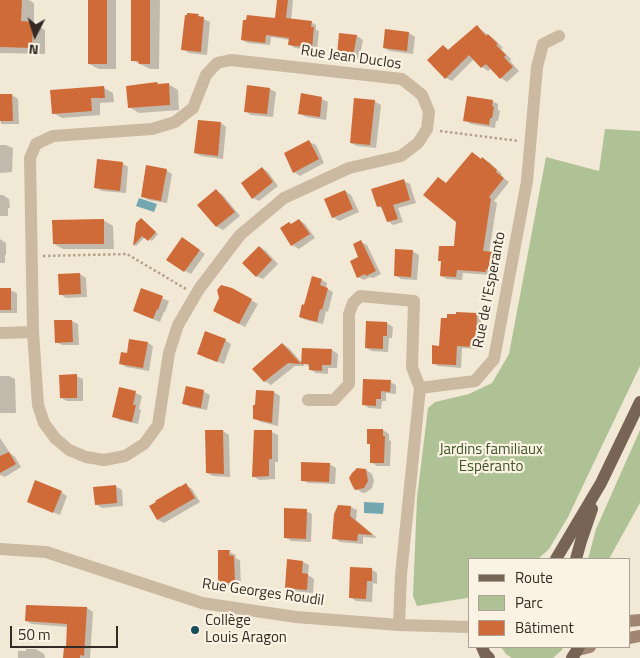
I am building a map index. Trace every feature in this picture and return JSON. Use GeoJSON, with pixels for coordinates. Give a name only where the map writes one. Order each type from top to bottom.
{"type":"FeatureCollection","features":[{"type":"Feature","properties":{"kind":"main road"},"geometry":{"type":"LineString","coordinates":[[557,558],[601,483],[640,402]]}},
{"type":"Feature","properties":{"kind":"main road"},"geometry":{"type":"LineString","coordinates":[[576,558],[580,541],[601,483]]}},
{"type":"Feature","properties":{"kind":"street","name":"Rue de l'Esperanto"},"geometry":{"type":"LineString","coordinates":[[420,388],[475,381],[494,359],[527,180],[537,67],[543,44],[559,36]]}},
{"type":"Feature","properties":{"kind":"street","name":"Rue Jean Duclos"},"geometry":{"type":"LineString","coordinates":[[231,60],[402,79],[422,95],[429,112],[427,129],[418,143],[401,156],[349,168],[284,198],[240,235],[195,294],[178,325],[169,353],[158,425],[144,444],[125,456],[104,460],[86,457],[69,450],[55,438],[44,423],[38,405],[33,332],[30,158],[36,144],[53,136],[152,129],[175,122],[194,108],[206,74],[217,63],[231,60]]}},
{"type":"Feature","properties":{"kind":"street"},"geometry":{"type":"LineString","coordinates":[[308,400],[334,400],[348,384],[349,314],[353,303],[360,296],[414,301],[412,367],[420,388],[401,575],[399,625]]}},
{"type":"Feature","properties":{"kind":"street"},"geometry":{"type":"LineString","coordinates":[[0,333],[33,332]]}},
{"type":"Feature","properties":{"kind":"street","name":"Rue Georges Roudil"},"geometry":{"type":"LineString","coordinates":[[0,549],[46,552],[202,603],[296,617],[399,625],[468,626]]}},
{"type":"Feature","properties":{"kind":"path"},"geometry":{"type":"LineString","coordinates":[[427,129],[530,142]]}},
{"type":"Feature","properties":{"kind":"path"},"geometry":{"type":"LineString","coordinates":[[32,257],[127,254],[195,294]]}},
{"type":"Feature","properties":{"kind":"green space","name":"Jardins familiaux Espéranto"},"geometry":{"type":"Polygon","coordinates":[[[605,129],[640,131],[640,366],[568,517],[549,549],[539,558],[468,558],[467,598],[417,606],[413,596],[417,498],[428,408],[435,402],[469,394],[492,383],[509,354],[546,157],[599,171],[605,129]]]}},
{"type":"Feature","properties":{"kind":"green space"},"geometry":{"type":"Polygon","coordinates":[[[640,430],[640,503],[610,558],[588,558],[596,529],[640,430]]]}},
{"type":"Feature","properties":{"kind":"green space"},"geometry":{"type":"Polygon","coordinates":[[[502,648],[563,648],[553,658],[512,658],[502,648]]]}},
{"type":"Feature","properties":{"kind":"water"},"geometry":{"type":"Polygon","coordinates":[[[139,198],[157,204],[154,212],[136,206],[139,198]]]}},
{"type":"Feature","properties":{"kind":"water"},"geometry":{"type":"Polygon","coordinates":[[[364,502],[384,503],[383,514],[364,513],[364,502]]]}},
{"type":"Feature","properties":{"kind":"building"},"geometry":{"type":"Polygon","coordinates":[[[0,0],[22,0],[21,21],[33,22],[32,48],[0,47],[0,0]]]}},
{"type":"Feature","properties":{"kind":"building"},"geometry":{"type":"Polygon","coordinates":[[[88,0],[107,0],[107,64],[88,64],[88,0]]]}},
{"type":"Feature","properties":{"kind":"building"},"geometry":{"type":"Polygon","coordinates":[[[131,0],[150,0],[150,64],[139,64],[138,61],[131,61],[131,0]]]}},
{"type":"Feature","properties":{"kind":"building"},"geometry":{"type":"Polygon","coordinates":[[[277,0],[288,0],[286,18],[312,21],[311,27],[314,27],[312,48],[288,45],[289,38],[266,35],[265,43],[241,40],[243,20],[246,20],[247,15],[275,18],[277,0]]]}},
{"type":"Feature","properties":{"kind":"building"},"geometry":{"type":"Polygon","coordinates":[[[187,13],[199,14],[198,16],[204,17],[201,52],[181,50],[185,15],[187,13]]]}},
{"type":"Feature","properties":{"kind":"building"},"geometry":{"type":"Polygon","coordinates":[[[477,25],[486,36],[488,34],[498,44],[496,45],[506,55],[504,57],[513,67],[500,79],[486,64],[481,68],[469,55],[445,79],[427,60],[443,45],[448,50],[477,25]]]}},
{"type":"Feature","properties":{"kind":"building"},"geometry":{"type":"Polygon","coordinates":[[[385,29],[409,32],[407,51],[383,48],[385,29]]]}},
{"type":"Feature","properties":{"kind":"building"},"geometry":{"type":"Polygon","coordinates":[[[339,33],[357,35],[353,56],[337,55],[339,33]]]}},
{"type":"Feature","properties":{"kind":"building"},"geometry":{"type":"Polygon","coordinates":[[[157,82],[158,84],[169,83],[170,105],[128,108],[126,86],[157,82]]]}},
{"type":"Feature","properties":{"kind":"building"},"geometry":{"type":"Polygon","coordinates":[[[247,85],[270,88],[267,114],[244,112],[247,85]]]}},
{"type":"Feature","properties":{"kind":"building"},"geometry":{"type":"Polygon","coordinates":[[[104,86],[105,98],[91,98],[92,111],[52,114],[50,90],[104,86]]]}},
{"type":"Feature","properties":{"kind":"building"},"geometry":{"type":"Polygon","coordinates":[[[301,93],[322,97],[320,117],[298,114],[301,93]]]}},
{"type":"Feature","properties":{"kind":"building"},"geometry":{"type":"Polygon","coordinates":[[[0,94],[12,94],[13,121],[0,121],[0,94]]]}},
{"type":"Feature","properties":{"kind":"building"},"geometry":{"type":"Polygon","coordinates":[[[467,96],[493,100],[492,106],[494,107],[489,125],[463,121],[467,96]]]}},
{"type":"Feature","properties":{"kind":"building"},"geometry":{"type":"Polygon","coordinates":[[[354,98],[375,100],[370,145],[350,143],[354,98]]]}},
{"type":"Feature","properties":{"kind":"building"},"geometry":{"type":"Polygon","coordinates":[[[198,120],[221,122],[218,156],[194,153],[198,120]]]}},
{"type":"Feature","properties":{"kind":"building"},"geometry":{"type":"Polygon","coordinates":[[[309,140],[319,159],[293,173],[284,153],[309,140]]]}},
{"type":"Feature","properties":{"kind":"building"},"geometry":{"type":"Polygon","coordinates":[[[472,152],[481,159],[482,157],[504,178],[489,197],[491,199],[483,251],[495,252],[494,270],[486,269],[486,272],[457,270],[456,277],[440,276],[439,246],[454,246],[456,222],[423,195],[438,177],[446,183],[472,152]]]}},
{"type":"Feature","properties":{"kind":"building"},"geometry":{"type":"Polygon","coordinates":[[[97,159],[123,162],[120,191],[94,188],[97,159]]]}},
{"type":"Feature","properties":{"kind":"building"},"geometry":{"type":"Polygon","coordinates":[[[146,165],[167,169],[161,201],[141,197],[146,165]]]}},
{"type":"Feature","properties":{"kind":"building"},"geometry":{"type":"Polygon","coordinates":[[[262,167],[273,182],[252,199],[241,183],[262,167]]]}},
{"type":"Feature","properties":{"kind":"building"},"geometry":{"type":"Polygon","coordinates":[[[404,179],[410,200],[393,205],[398,219],[387,222],[381,206],[377,207],[371,189],[404,179]]]}},
{"type":"Feature","properties":{"kind":"building"},"geometry":{"type":"Polygon","coordinates":[[[216,189],[235,212],[216,227],[197,205],[216,189]]]}},
{"type":"Feature","properties":{"kind":"building"},"geometry":{"type":"Polygon","coordinates":[[[345,190],[353,209],[332,218],[324,199],[345,190]]]}},
{"type":"Feature","properties":{"kind":"building"},"geometry":{"type":"Polygon","coordinates":[[[141,218],[156,232],[148,241],[142,236],[133,246],[136,223],[141,218]]]}},
{"type":"Feature","properties":{"kind":"building"},"geometry":{"type":"Polygon","coordinates":[[[104,219],[104,244],[53,244],[52,220],[104,219]]]}},
{"type":"Feature","properties":{"kind":"building"},"geometry":{"type":"Polygon","coordinates":[[[299,219],[310,234],[291,246],[280,228],[289,222],[291,224],[299,219]]]}},
{"type":"Feature","properties":{"kind":"building"},"geometry":{"type":"Polygon","coordinates":[[[182,237],[200,250],[184,272],[166,260],[182,237]]]}},
{"type":"Feature","properties":{"kind":"building"},"geometry":{"type":"Polygon","coordinates":[[[361,240],[376,271],[357,278],[350,261],[358,257],[353,244],[361,240]]]}},
{"type":"Feature","properties":{"kind":"building"},"geometry":{"type":"Polygon","coordinates":[[[259,246],[272,260],[256,277],[242,263],[259,246]]]}},
{"type":"Feature","properties":{"kind":"building"},"geometry":{"type":"Polygon","coordinates":[[[395,249],[413,250],[411,277],[394,276],[395,249]]]}},
{"type":"Feature","properties":{"kind":"building"},"geometry":{"type":"Polygon","coordinates":[[[80,273],[81,294],[59,295],[58,274],[80,273]]]}},
{"type":"Feature","properties":{"kind":"building"},"geometry":{"type":"Polygon","coordinates":[[[312,276],[322,279],[320,285],[328,288],[317,322],[299,317],[312,276]]]}},
{"type":"Feature","properties":{"kind":"building"},"geometry":{"type":"Polygon","coordinates":[[[221,285],[232,288],[252,299],[239,324],[213,311],[219,298],[217,290],[221,285]]]}},
{"type":"Feature","properties":{"kind":"building"},"geometry":{"type":"Polygon","coordinates":[[[0,288],[11,288],[11,310],[0,310],[0,288]]]}},
{"type":"Feature","properties":{"kind":"building"},"geometry":{"type":"Polygon","coordinates":[[[141,288],[163,296],[153,319],[133,311],[141,288]]]}},
{"type":"Feature","properties":{"kind":"building"},"geometry":{"type":"Polygon","coordinates":[[[456,312],[477,313],[476,347],[457,346],[456,365],[432,364],[432,345],[439,346],[441,318],[447,318],[447,314],[456,314],[456,312]]]}},
{"type":"Feature","properties":{"kind":"building"},"geometry":{"type":"Polygon","coordinates":[[[54,320],[72,320],[73,342],[55,343],[54,320]]]}},
{"type":"Feature","properties":{"kind":"building"},"geometry":{"type":"Polygon","coordinates":[[[366,321],[387,322],[387,336],[383,336],[383,349],[365,348],[366,321]]]}},
{"type":"Feature","properties":{"kind":"building"},"geometry":{"type":"Polygon","coordinates":[[[205,331],[226,339],[217,362],[197,354],[205,331]]]}},
{"type":"Feature","properties":{"kind":"building"},"geometry":{"type":"Polygon","coordinates":[[[129,339],[148,342],[143,368],[119,364],[121,352],[127,353],[129,339]]]}},
{"type":"Feature","properties":{"kind":"building"},"geometry":{"type":"Polygon","coordinates":[[[282,343],[301,364],[288,363],[264,382],[252,369],[282,343]]]}},
{"type":"Feature","properties":{"kind":"building"},"geometry":{"type":"Polygon","coordinates":[[[302,348],[332,349],[331,365],[322,365],[322,371],[309,370],[309,364],[301,364],[302,348]]]}},
{"type":"Feature","properties":{"kind":"building"},"geometry":{"type":"Polygon","coordinates":[[[77,374],[77,398],[60,398],[59,375],[77,374]]]}},
{"type":"Feature","properties":{"kind":"building"},"geometry":{"type":"Polygon","coordinates":[[[363,379],[391,380],[390,392],[381,391],[381,399],[376,399],[376,406],[362,405],[363,379]]]}},
{"type":"Feature","properties":{"kind":"building"},"geometry":{"type":"Polygon","coordinates":[[[186,386],[204,390],[201,408],[182,404],[186,386]]]}},
{"type":"Feature","properties":{"kind":"building"},"geometry":{"type":"Polygon","coordinates":[[[119,387],[136,391],[133,405],[136,405],[132,422],[112,417],[119,387]]]}},
{"type":"Feature","properties":{"kind":"building"},"geometry":{"type":"Polygon","coordinates":[[[256,390],[274,391],[272,423],[253,419],[256,390]]]}},
{"type":"Feature","properties":{"kind":"building"},"geometry":{"type":"Polygon","coordinates":[[[367,429],[383,429],[383,436],[385,436],[384,463],[370,463],[370,444],[367,444],[367,429]]]}},
{"type":"Feature","properties":{"kind":"building"},"geometry":{"type":"Polygon","coordinates":[[[205,430],[223,430],[224,474],[206,473],[205,430]]]}},
{"type":"Feature","properties":{"kind":"building"},"geometry":{"type":"Polygon","coordinates":[[[254,430],[272,430],[272,459],[269,459],[269,476],[252,477],[254,430]]]}},
{"type":"Feature","properties":{"kind":"building"},"geometry":{"type":"Polygon","coordinates":[[[9,452],[16,464],[0,473],[0,456],[9,452]]]}},
{"type":"Feature","properties":{"kind":"building"},"geometry":{"type":"Polygon","coordinates":[[[301,462],[330,463],[329,482],[301,481],[301,462]]]}},
{"type":"Feature","properties":{"kind":"building"},"geometry":{"type":"Polygon","coordinates":[[[357,468],[366,469],[368,481],[364,488],[355,490],[349,478],[357,468]]]}},
{"type":"Feature","properties":{"kind":"building"},"geometry":{"type":"Polygon","coordinates":[[[35,480],[62,491],[53,513],[27,502],[35,480]]]}},
{"type":"Feature","properties":{"kind":"building"},"geometry":{"type":"Polygon","coordinates":[[[186,483],[195,498],[157,520],[149,506],[186,483]]]}},
{"type":"Feature","properties":{"kind":"building"},"geometry":{"type":"Polygon","coordinates":[[[116,485],[117,503],[95,505],[93,487],[116,485]]]}},
{"type":"Feature","properties":{"kind":"building"},"geometry":{"type":"Polygon","coordinates":[[[338,505],[351,506],[350,516],[373,535],[358,534],[357,541],[332,539],[334,514],[338,505]]]}},
{"type":"Feature","properties":{"kind":"building"},"geometry":{"type":"Polygon","coordinates":[[[284,508],[307,509],[306,539],[284,538],[284,508]]]}},
{"type":"Feature","properties":{"kind":"building"},"geometry":{"type":"Polygon","coordinates":[[[218,550],[230,550],[229,555],[234,556],[235,583],[218,583],[218,550]]]}},
{"type":"Feature","properties":{"kind":"building"},"geometry":{"type":"Polygon","coordinates":[[[287,559],[303,561],[302,573],[308,574],[307,590],[285,588],[287,559]]]}},
{"type":"Feature","properties":{"kind":"building"},"geometry":{"type":"Polygon","coordinates":[[[350,567],[372,568],[372,581],[367,581],[366,599],[349,598],[350,567]]]}},
{"type":"Feature","properties":{"kind":"building"},"geometry":{"type":"Polygon","coordinates":[[[26,605],[87,607],[84,656],[80,655],[80,658],[63,658],[64,647],[66,647],[67,624],[25,621],[26,605]]]}},
{"type":"Feature","properties":{"kind":"place","name":"Collège Louis Aragon"},"geometry":{"type":"Point","coordinates":[195,630]}}]}
